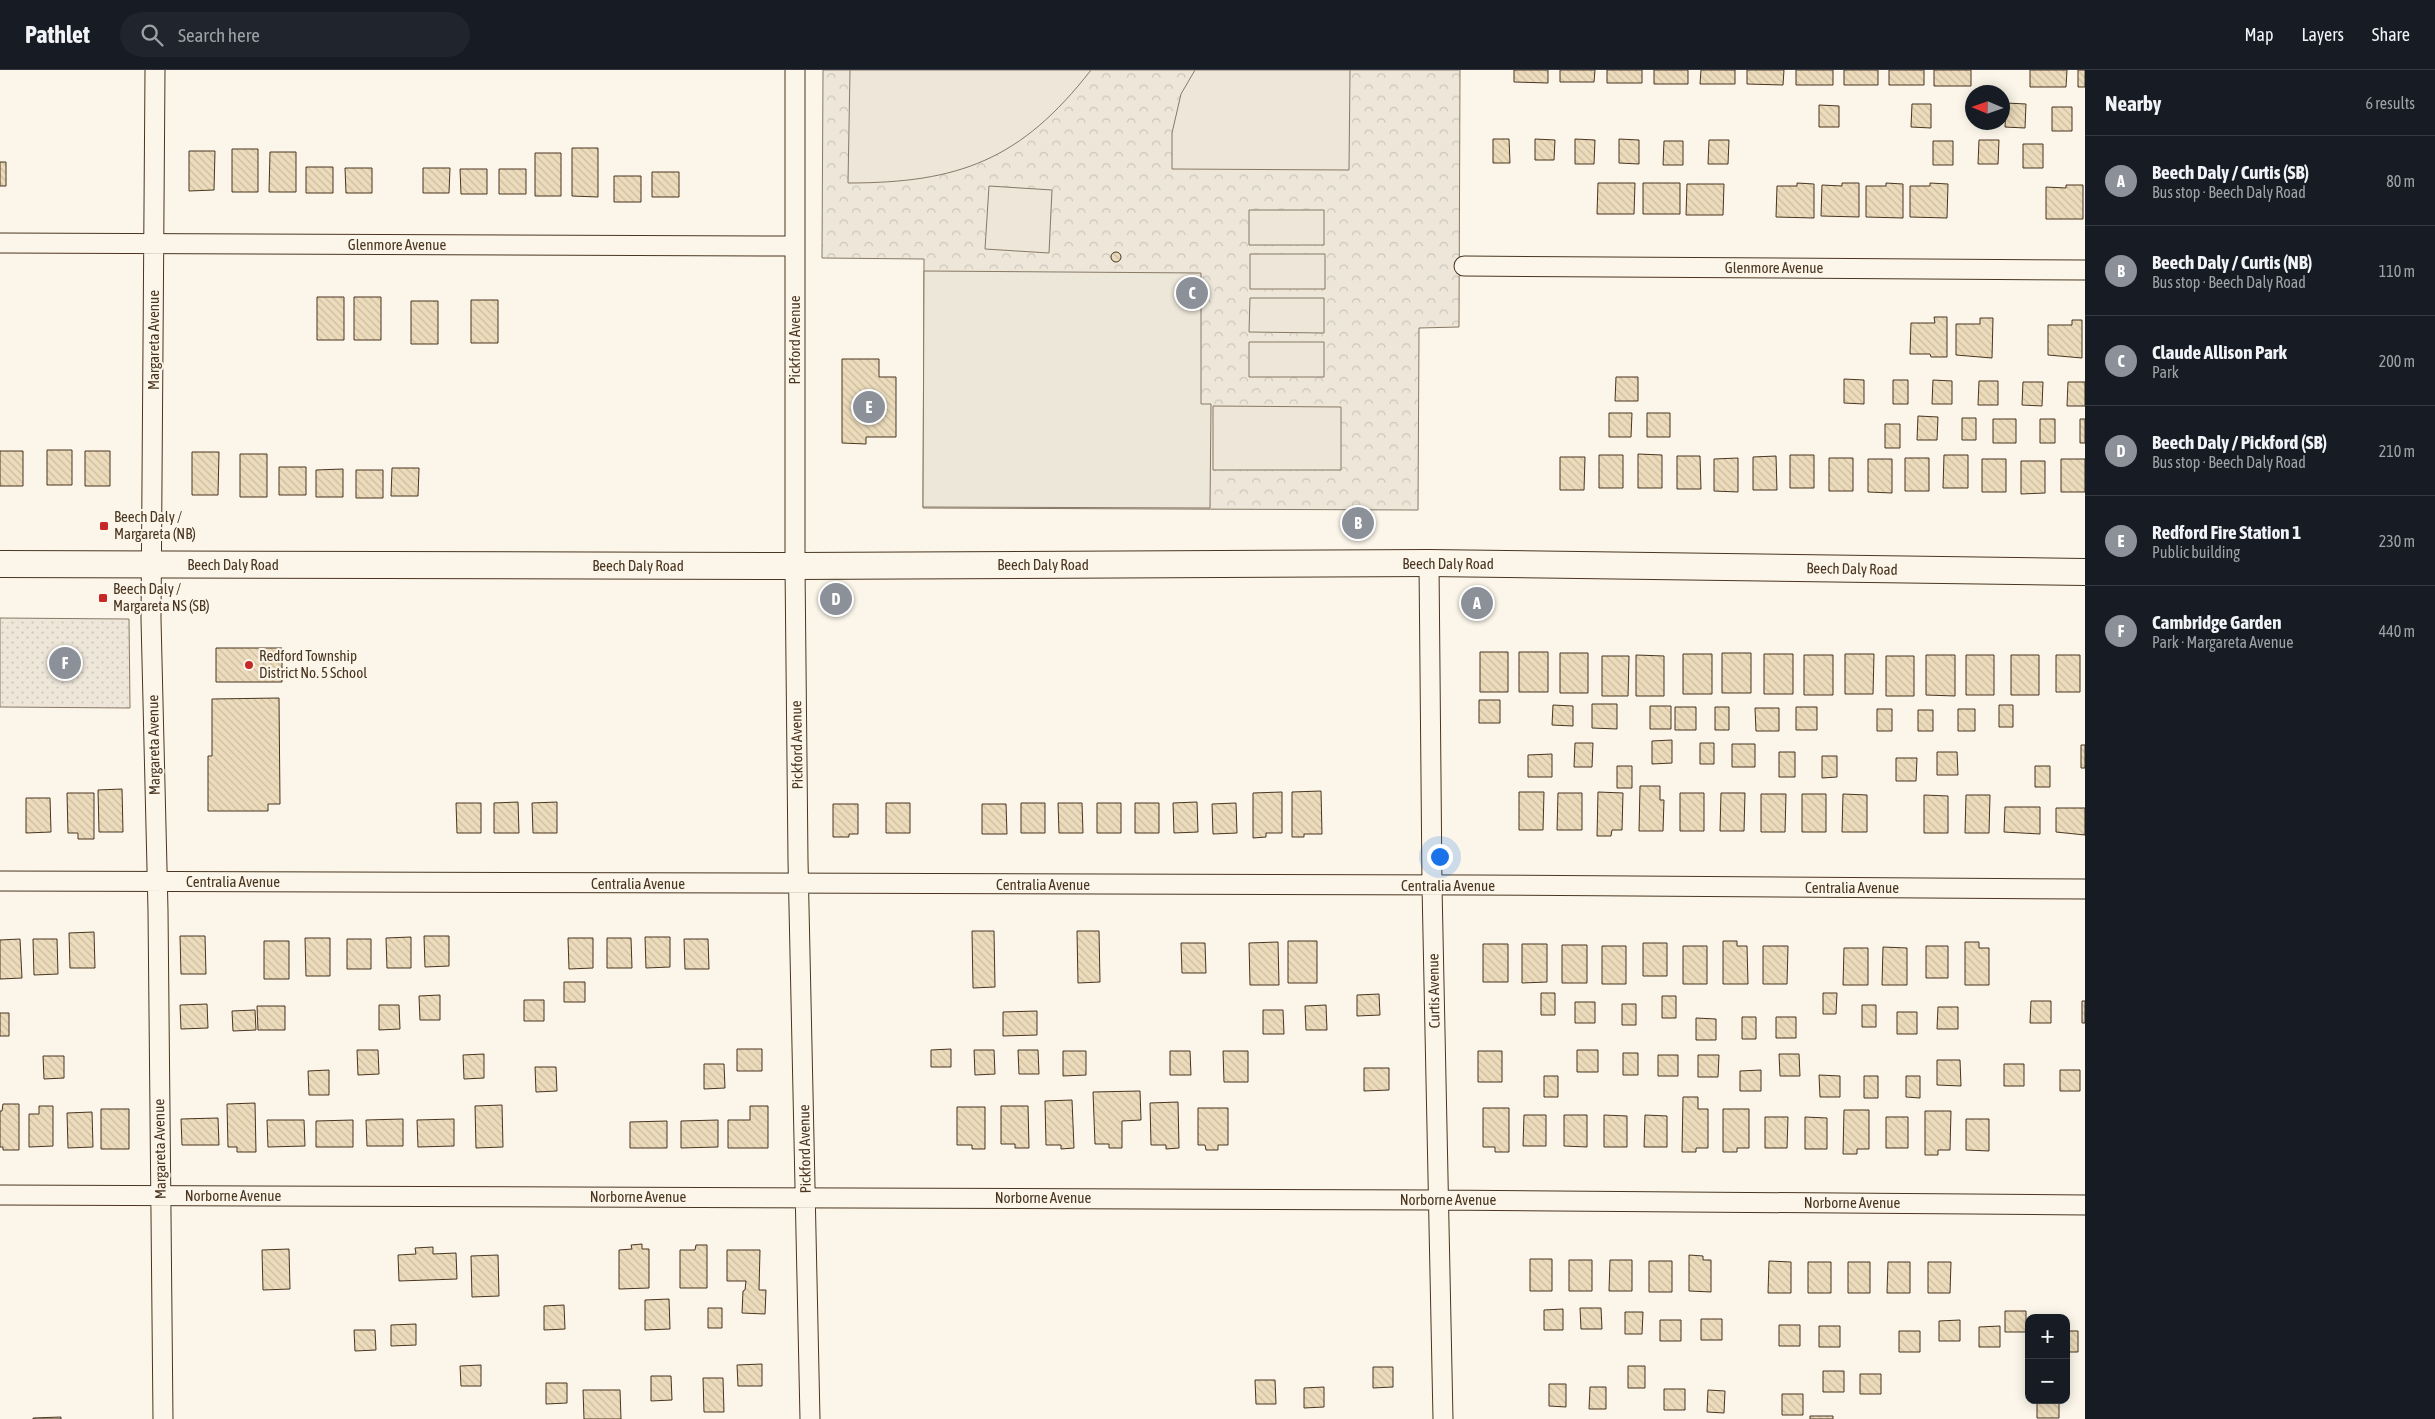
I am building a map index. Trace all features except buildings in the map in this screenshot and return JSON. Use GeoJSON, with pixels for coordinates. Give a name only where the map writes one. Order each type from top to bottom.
{"type":"FeatureCollection","features":[{"type":"Feature","properties":{"kind":"main road","name":"Beech Daly Road"},"geometry":{"type":"LineString","coordinates":[[0,564],[795,566],[1429,563],[2085,572]]}},
{"type":"Feature","properties":{"kind":"street","name":"Margareta Avenue"},"geometry":{"type":"LineString","coordinates":[[155,70],[151,619],[158,882],[163,1419]]}},
{"type":"Feature","properties":{"kind":"street","name":"Pickford Avenue"},"geometry":{"type":"LineString","coordinates":[[795,70],[795,566],[798,885],[810,1419]]}},
{"type":"Feature","properties":{"kind":"street","name":"Glenmore Avenue"},"geometry":{"type":"LineString","coordinates":[[0,243],[795,246]]}},
{"type":"Feature","properties":{"kind":"street","name":"Glenmore Avenue"},"geometry":{"type":"LineString","coordinates":[[1464,266],[2085,270]]}},
{"type":"Feature","properties":{"kind":"street","name":"Curtis Avenue"},"geometry":{"type":"LineString","coordinates":[[1429,563],[1432,886],[1443,1419]]}},
{"type":"Feature","properties":{"kind":"street","name":"Centralia Avenue"},"geometry":{"type":"LineString","coordinates":[[0,881],[2085,889]]}},
{"type":"Feature","properties":{"kind":"street","name":"Norborne Avenue"},"geometry":{"type":"LineString","coordinates":[[0,1195],[1439,1200],[2085,1205]]}},
{"type":"Feature","properties":{"kind":"green space"},"geometry":{"type":"Polygon","coordinates":[[[823,70],[1460,70],[1459,327],[1419,328],[1418,510],[923,508],[924,259],[822,258],[823,70]]]}},
{"type":"Feature","properties":{"kind":"green space"},"geometry":{"type":"Polygon","coordinates":[[[850,70],[1091,70],[1065,101],[1039,126],[1013,145],[985,160],[955,171],[923,178],[887,182],[848,183],[850,70]]]}},
{"type":"Feature","properties":{"kind":"green space"},"geometry":{"type":"Polygon","coordinates":[[[1195,70],[1350,70],[1349,170],[1172,169],[1172,133],[1181,94],[1195,70]]]}},
{"type":"Feature","properties":{"kind":"green space"},"geometry":{"type":"Polygon","coordinates":[[[989,186],[1052,190],[1049,253],[985,249],[989,186]]]}},
{"type":"Feature","properties":{"kind":"green space"},"geometry":{"type":"Polygon","coordinates":[[[1249,210],[1324,210],[1324,245],[1249,245],[1249,210]]]}},
{"type":"Feature","properties":{"kind":"green space"},"geometry":{"type":"Polygon","coordinates":[[[1250,254],[1325,254],[1325,289],[1250,289],[1250,254]]]}},
{"type":"Feature","properties":{"kind":"green space"},"geometry":{"type":"Polygon","coordinates":[[[1250,298],[1324,298],[1324,333],[1249,332],[1250,298]]]}},
{"type":"Feature","properties":{"kind":"green space"},"geometry":{"type":"Polygon","coordinates":[[[1249,342],[1324,342],[1324,377],[1249,377],[1249,342]]]}},
{"type":"Feature","properties":{"kind":"green space"},"geometry":{"type":"Polygon","coordinates":[[[1213,406],[1341,407],[1341,470],[1213,470],[1213,406]]]}},
{"type":"Feature","properties":{"kind":"green space"},"geometry":{"type":"Polygon","coordinates":[[[0,618],[129,619],[130,708],[0,707],[0,618]]]}},
{"type":"Feature","properties":{"kind":"shaded area"},"geometry":{"type":"Polygon","coordinates":[[[924,271],[1201,273],[1201,404],[1211,404],[1210,508],[923,507],[924,271]]]}},
{"type":"Feature","properties":{"kind":"place","name":"Claude Allison Park"},"geometry":{"type":"Point","coordinates":[1192,293]}},
{"type":"Feature","properties":{"kind":"place","name":"Redford Fire Station 1"},"geometry":{"type":"Point","coordinates":[869,407]}},
{"type":"Feature","properties":{"kind":"place","name":"Beech Daly / Curtis (NB)"},"geometry":{"type":"Point","coordinates":[1358,523]}},
{"type":"Feature","properties":{"kind":"place","name":"Beech Daly / Margareta (NB)"},"geometry":{"type":"Point","coordinates":[104,526]}},
{"type":"Feature","properties":{"kind":"place","name":"Beech Daly / Margareta NS (SB)"},"geometry":{"type":"Point","coordinates":[103,598]}},
{"type":"Feature","properties":{"kind":"place","name":"Beech Daly / Pickford (SB)"},"geometry":{"type":"Point","coordinates":[836,599]}},
{"type":"Feature","properties":{"kind":"place","name":"Beech Daly / Curtis (SB)"},"geometry":{"type":"Point","coordinates":[1477,603]}},
{"type":"Feature","properties":{"kind":"place","name":"Cambridge Garden"},"geometry":{"type":"Point","coordinates":[65,663]}},
{"type":"Feature","properties":{"kind":"place","name":"Redford Township District No. 5 School"},"geometry":{"type":"Point","coordinates":[249,665]}}]}
